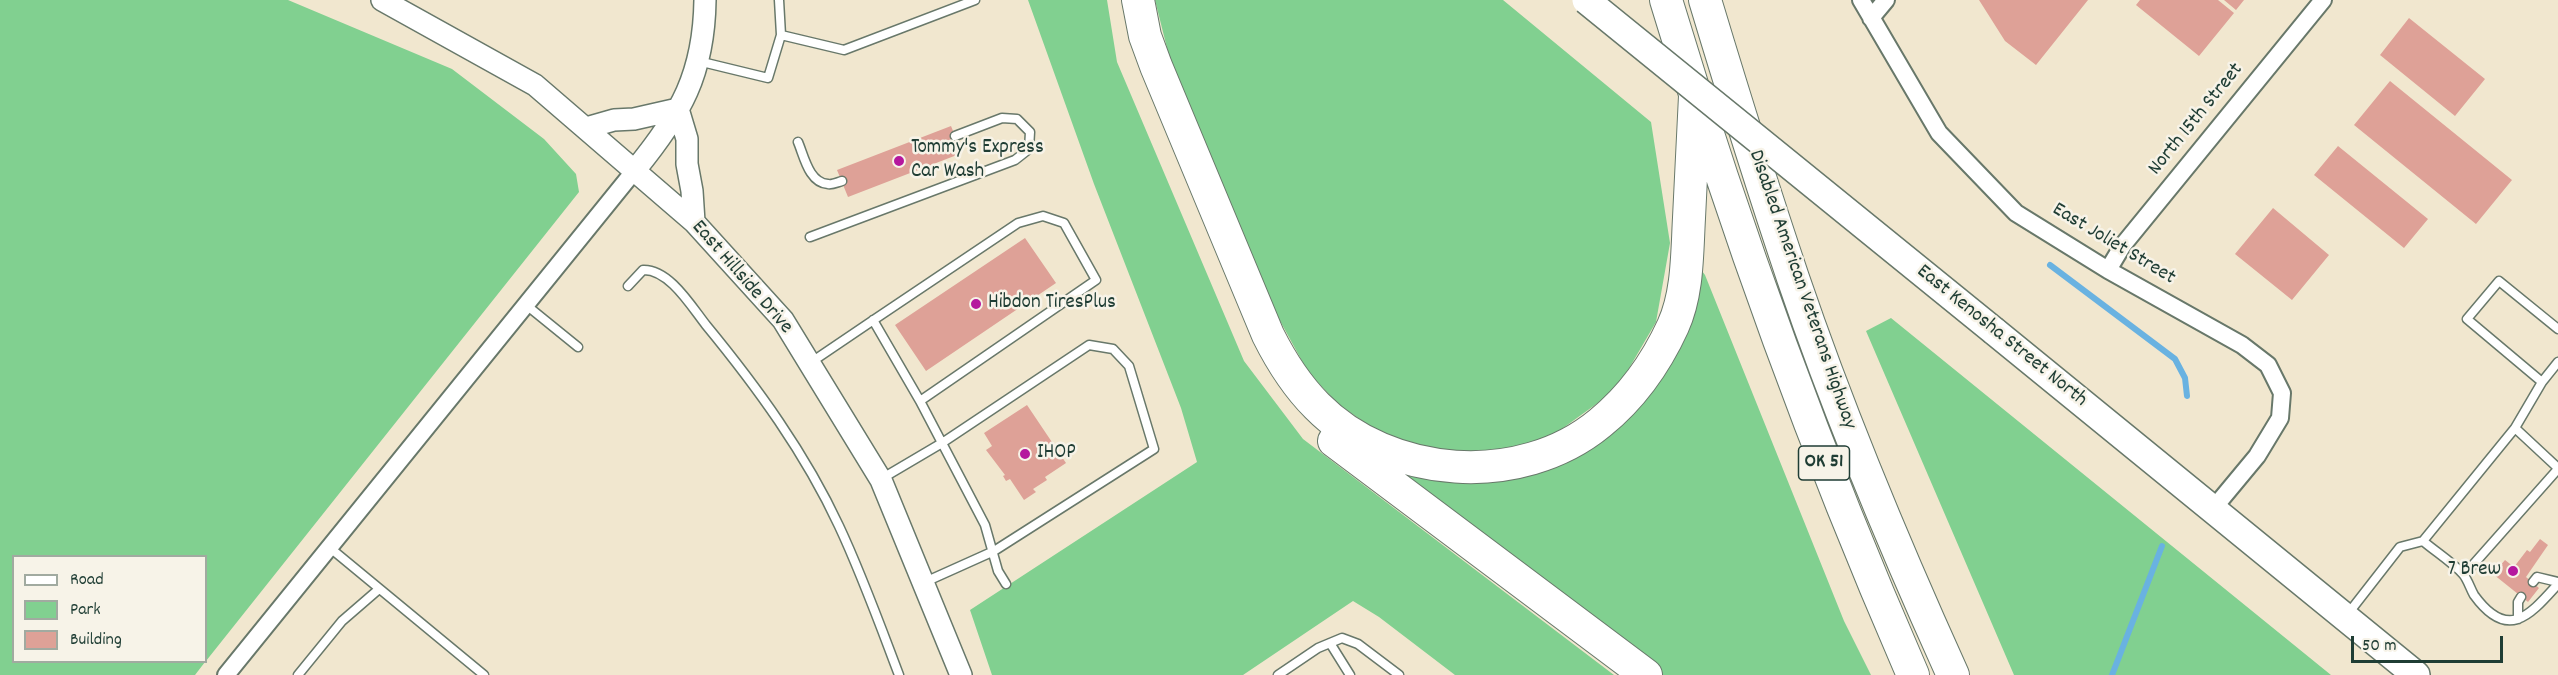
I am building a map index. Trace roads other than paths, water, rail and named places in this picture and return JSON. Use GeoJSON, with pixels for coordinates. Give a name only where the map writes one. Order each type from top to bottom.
{"type":"FeatureCollection","features":[{"type":"Feature","properties":{"kind":"highway"},"geometry":{"type":"LineString","coordinates":[[1122,0],[1136,62],[1247,326],[1283,392],[1307,419],[1337,443],[1646,675]]}},
{"type":"Feature","properties":{"kind":"highway"},"geometry":{"type":"LineString","coordinates":[[1138,0],[1145,36],[1156,66],[1268,335],[1281,360],[1318,407],[1339,424],[1383,450],[1430,464],[1453,467],[1504,465],[1557,449],[1599,424],[1617,408],[1647,374],[1675,322],[1683,293],[1687,261],[1695,96]]}},
{"type":"Feature","properties":{"kind":"highway","name":"Disabled American Veterans Highway"},"geometry":{"type":"LineString","coordinates":[[1666,0],[1744,248],[1812,432],[1867,571],[1913,675]]}},
{"type":"Feature","properties":{"kind":"highway","name":"Disabled American Veterans Highway"},"geometry":{"type":"LineString","coordinates":[[1705,0],[1794,279],[1912,586],[1953,675]]}},
{"type":"Feature","properties":{"kind":"main road","name":"East Kenosha Street North"},"geometry":{"type":"LineString","coordinates":[[1586,0],[2416,675]]}},
{"type":"Feature","properties":{"kind":"street","name":"East Hillside Drive"},"geometry":{"type":"LineString","coordinates":[[382,0],[535,85],[694,222],[783,320],[881,480],[961,675]]}},
{"type":"Feature","properties":{"kind":"street"},"geometry":{"type":"LineString","coordinates":[[226,675],[658,141],[678,110],[699,61],[705,0]]}},
{"type":"Feature","properties":{"kind":"street","name":"East Joliet Street"},"geometry":{"type":"LineString","coordinates":[[1861,0],[1939,133],[2016,213],[2108,270],[2242,345],[2268,365],[2282,393],[2280,418],[2271,436],[2213,509]]}},
{"type":"Feature","properties":{"kind":"street"},"geometry":{"type":"LineString","coordinates":[[1871,18],[1886,0]]}},
{"type":"Feature","properties":{"kind":"street","name":"North 15th Street"},"geometry":{"type":"LineString","coordinates":[[2108,270],[2123,245],[2323,0]]}},
{"type":"Feature","properties":{"kind":"street"},"geometry":{"type":"LineString","coordinates":[[586,128],[614,120],[634,119],[678,110]]}},
{"type":"Feature","properties":{"kind":"street"},"geometry":{"type":"LineString","coordinates":[[678,110],[687,139],[687,164],[694,222]]}},
{"type":"Feature","properties":{"kind":"lane"},"geometry":{"type":"LineString","coordinates":[[699,61],[768,78],[781,35],[779,0]]}},
{"type":"Feature","properties":{"kind":"lane"},"geometry":{"type":"LineString","coordinates":[[781,35],[844,50],[975,0]]}},
{"type":"Feature","properties":{"kind":"lane"},"geometry":{"type":"LineString","coordinates":[[810,237],[1015,160],[1029,148],[1030,132],[1017,119],[1002,118],[955,136]]}},
{"type":"Feature","properties":{"kind":"lane"},"geometry":{"type":"LineString","coordinates":[[798,142],[807,165],[816,179],[828,184],[842,181]]}},
{"type":"Feature","properties":{"kind":"lane"},"geometry":{"type":"LineString","coordinates":[[809,363],[1018,223],[1043,216],[1064,223],[1096,280],[920,401]]}},
{"type":"Feature","properties":{"kind":"lane"},"geometry":{"type":"LineString","coordinates":[[628,286],[643,270],[654,270],[663,276],[690,304],[770,406],[839,525],[899,675]]}},
{"type":"Feature","properties":{"kind":"lane"},"geometry":{"type":"LineString","coordinates":[[2542,382],[2467,319],[2499,280],[2558,329]]}},
{"type":"Feature","properties":{"kind":"lane"},"geometry":{"type":"LineString","coordinates":[[525,304],[578,346]]}},
{"type":"Feature","properties":{"kind":"lane"},"geometry":{"type":"LineString","coordinates":[[873,320],[920,401],[985,525],[998,571],[1006,584]]}},
{"type":"Feature","properties":{"kind":"lane"},"geometry":{"type":"LineString","coordinates":[[881,480],[942,443],[1089,345],[1113,350],[1129,366],[1154,449],[994,551],[924,582]]}},
{"type":"Feature","properties":{"kind":"lane"},"geometry":{"type":"LineString","coordinates":[[2345,617],[2400,547],[2423,541],[2515,428],[2542,382],[2558,362]]}},
{"type":"Feature","properties":{"kind":"lane"},"geometry":{"type":"LineString","coordinates":[[2464,575],[2558,468],[2515,428]]}},
{"type":"Feature","properties":{"kind":"lane"},"geometry":{"type":"LineString","coordinates":[[2423,541],[2464,575],[2474,594],[2488,610],[2503,620],[2518,619],[2532,613],[2558,583],[2537,577],[2533,582]]}},
{"type":"Feature","properties":{"kind":"lane"},"geometry":{"type":"LineString","coordinates":[[329,547],[484,675]]}},
{"type":"Feature","properties":{"kind":"lane"},"geometry":{"type":"LineString","coordinates":[[298,675],[342,621],[379,589]]}},
{"type":"Feature","properties":{"kind":"lane"},"geometry":{"type":"LineString","coordinates":[[2518,619],[2518,602],[2521,597]]}},
{"type":"Feature","properties":{"kind":"lane"},"geometry":{"type":"LineString","coordinates":[[1279,675],[1318,648],[1342,638],[1358,644],[1400,675]]}},
{"type":"Feature","properties":{"kind":"lane"},"geometry":{"type":"LineString","coordinates":[[1330,644],[1350,675]]}},
{"type":"Feature","properties":{"kind":"waterway"},"geometry":{"type":"LineString","coordinates":[[2050,265],[2175,359],[2185,378],[2187,396]]}},
{"type":"Feature","properties":{"kind":"waterway"},"geometry":{"type":"LineString","coordinates":[[2112,675],[2162,546]]}},
{"type":"Feature","properties":{"kind":"place","name":"Tommy's Express Car Wash"},"geometry":{"type":"Point","coordinates":[899,161]}},
{"type":"Feature","properties":{"kind":"place","name":"Hibdon TiresPlus"},"geometry":{"type":"Point","coordinates":[976,304]}},
{"type":"Feature","properties":{"kind":"place","name":"IHOP"},"geometry":{"type":"Point","coordinates":[1025,454]}},
{"type":"Feature","properties":{"kind":"place","name":"7 Brew"},"geometry":{"type":"Point","coordinates":[2513,571]}}]}
